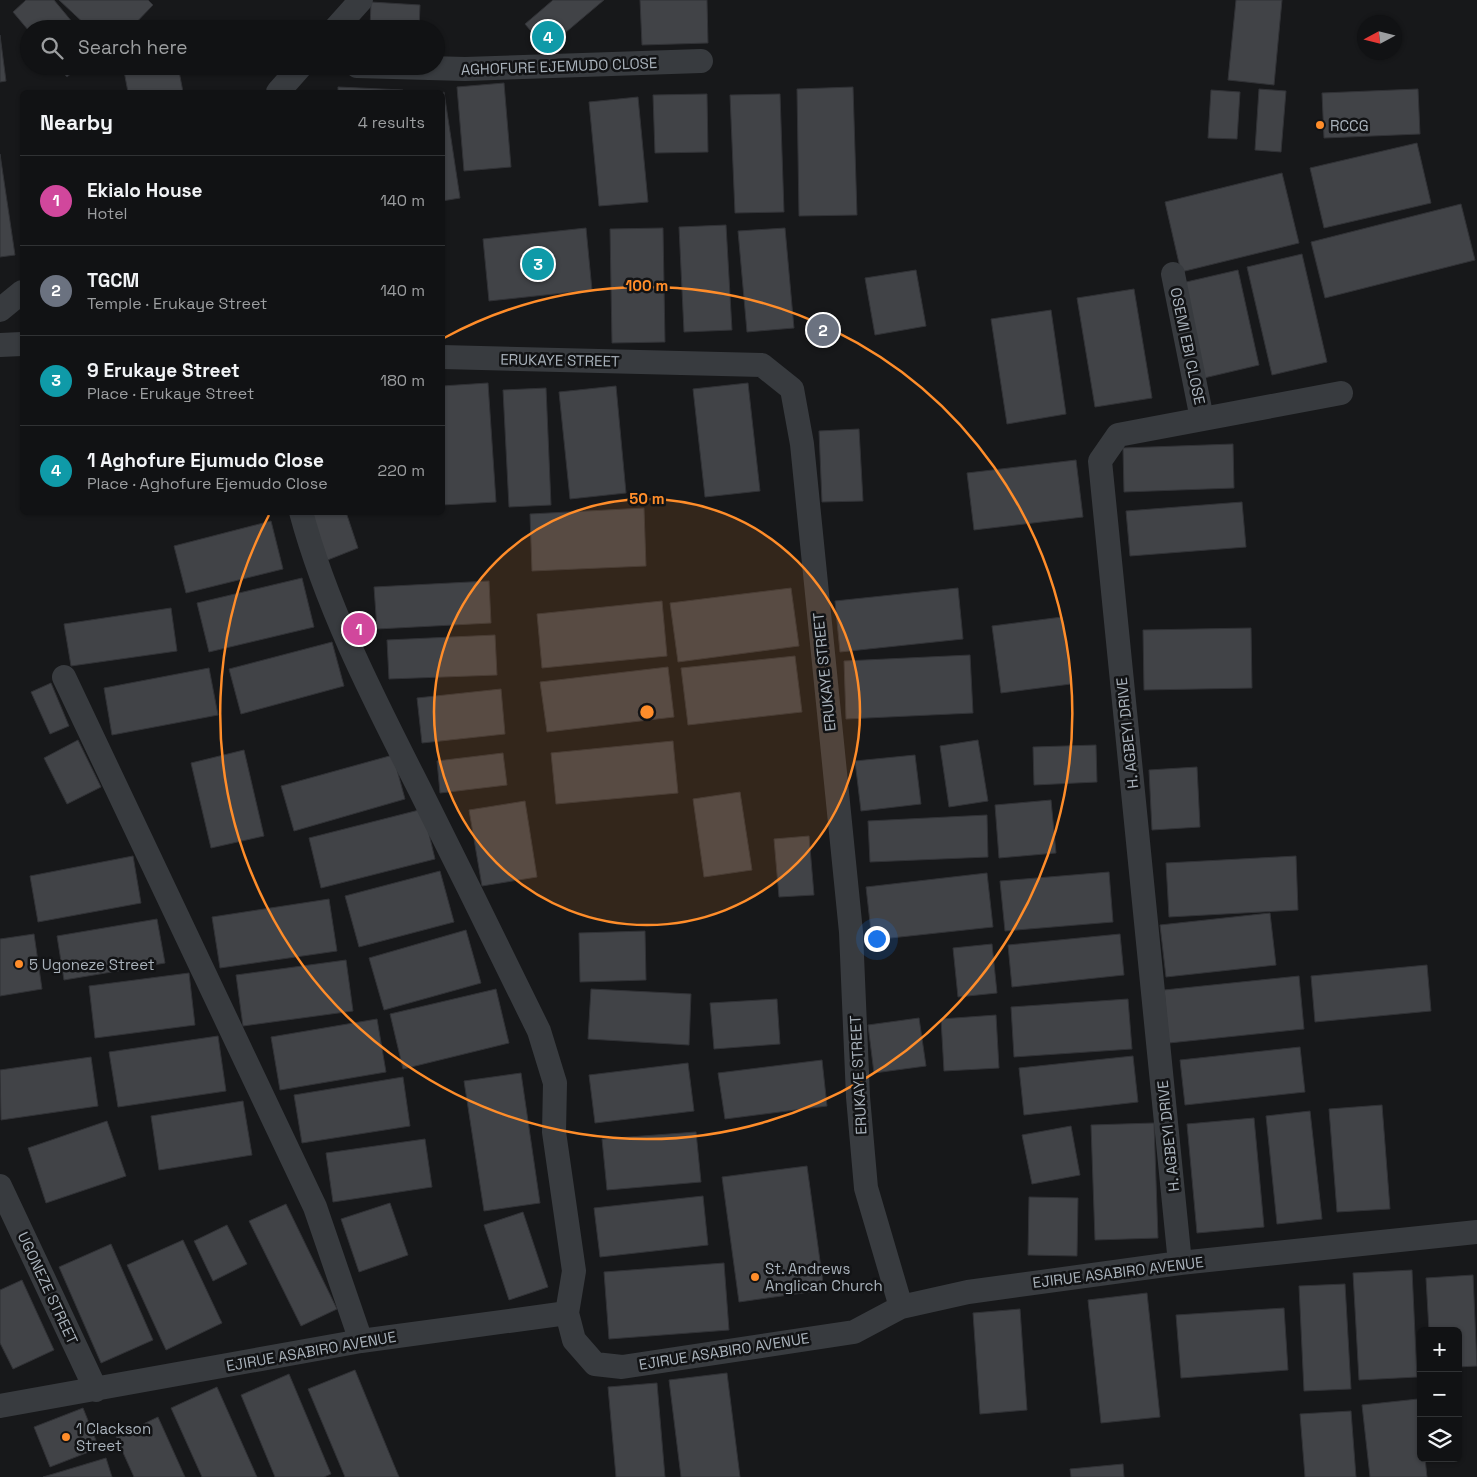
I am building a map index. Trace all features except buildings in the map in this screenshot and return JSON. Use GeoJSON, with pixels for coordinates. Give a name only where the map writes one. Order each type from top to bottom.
{"type":"FeatureCollection","features":[{"type":"Feature","properties":{"kind":"street"},"geometry":{"type":"LineString","coordinates":[[343,20],[361,0]]}},
{"type":"Feature","properties":{"kind":"street","name":"AGHOFURE EJEMUDO CLOSE"},"geometry":{"type":"LineString","coordinates":[[445,68],[701,61]]}},
{"type":"Feature","properties":{"kind":"street"},"geometry":{"type":"LineString","coordinates":[[280,90],[293,75]]}},
{"type":"Feature","properties":{"kind":"street","name":"OSEMI EBI CLOSE"},"geometry":{"type":"LineString","coordinates":[[1173,274],[1202,419]]}},
{"type":"Feature","properties":{"kind":"street"},"geometry":{"type":"LineString","coordinates":[[0,310],[20,294]]}},
{"type":"Feature","properties":{"kind":"street"},"geometry":{"type":"LineString","coordinates":[[0,345],[20,344]]}},
{"type":"Feature","properties":{"kind":"street","name":"ERUKAYE STREET"},"geometry":{"type":"LineString","coordinates":[[445,357],[762,365],[792,389],[802,444],[851,932],[858,1097],[866,1188],[901,1307]]}},
{"type":"Feature","properties":{"kind":"street","name":"H. AGBEYI DRIVE"},"geometry":{"type":"LineString","coordinates":[[1180,1263],[1100,461],[1118,435],[1341,394]]}},
{"type":"Feature","properties":{"kind":"street"},"geometry":{"type":"LineString","coordinates":[[301,515],[310,547],[336,613],[381,714],[539,1031],[555,1083],[554,1132],[574,1271],[568,1313]]}},
{"type":"Feature","properties":{"kind":"street"},"geometry":{"type":"LineString","coordinates":[[64,677],[315,1207],[361,1341]]}},
{"type":"Feature","properties":{"kind":"street","name":"UGONEZE STREET"},"geometry":{"type":"LineString","coordinates":[[0,1186],[96,1390]]}},
{"type":"Feature","properties":{"kind":"street","name":"EJIRUE ASABIRO AVENUE"},"geometry":{"type":"LineString","coordinates":[[0,1406],[361,1341],[568,1313],[574,1340],[595,1364],[622,1367],[854,1332],[901,1307],[968,1292],[1180,1263],[1477,1232]]}},
{"type":"Feature","properties":{"kind":"place","name":"1 Aghofure Ejumudo Close"},"geometry":{"type":"Point","coordinates":[548,37]}},
{"type":"Feature","properties":{"kind":"place","name":"RCCG"},"geometry":{"type":"Point","coordinates":[1320,125]}},
{"type":"Feature","properties":{"kind":"place","name":"9 Erukaye Street"},"geometry":{"type":"Point","coordinates":[538,264]}},
{"type":"Feature","properties":{"kind":"place","name":"TGCM"},"geometry":{"type":"Point","coordinates":[823,330]}},
{"type":"Feature","properties":{"kind":"place","name":"Ekialo House"},"geometry":{"type":"Point","coordinates":[359,629]}},
{"type":"Feature","properties":{"kind":"place","name":"5 Ugoneze Street"},"geometry":{"type":"Point","coordinates":[19,964]}},
{"type":"Feature","properties":{"kind":"place","name":"St. Andrews Anglican Church"},"geometry":{"type":"Point","coordinates":[755,1277]}},
{"type":"Feature","properties":{"kind":"place","name":"1 Clackson Street"},"geometry":{"type":"Point","coordinates":[66,1437]}}]}
